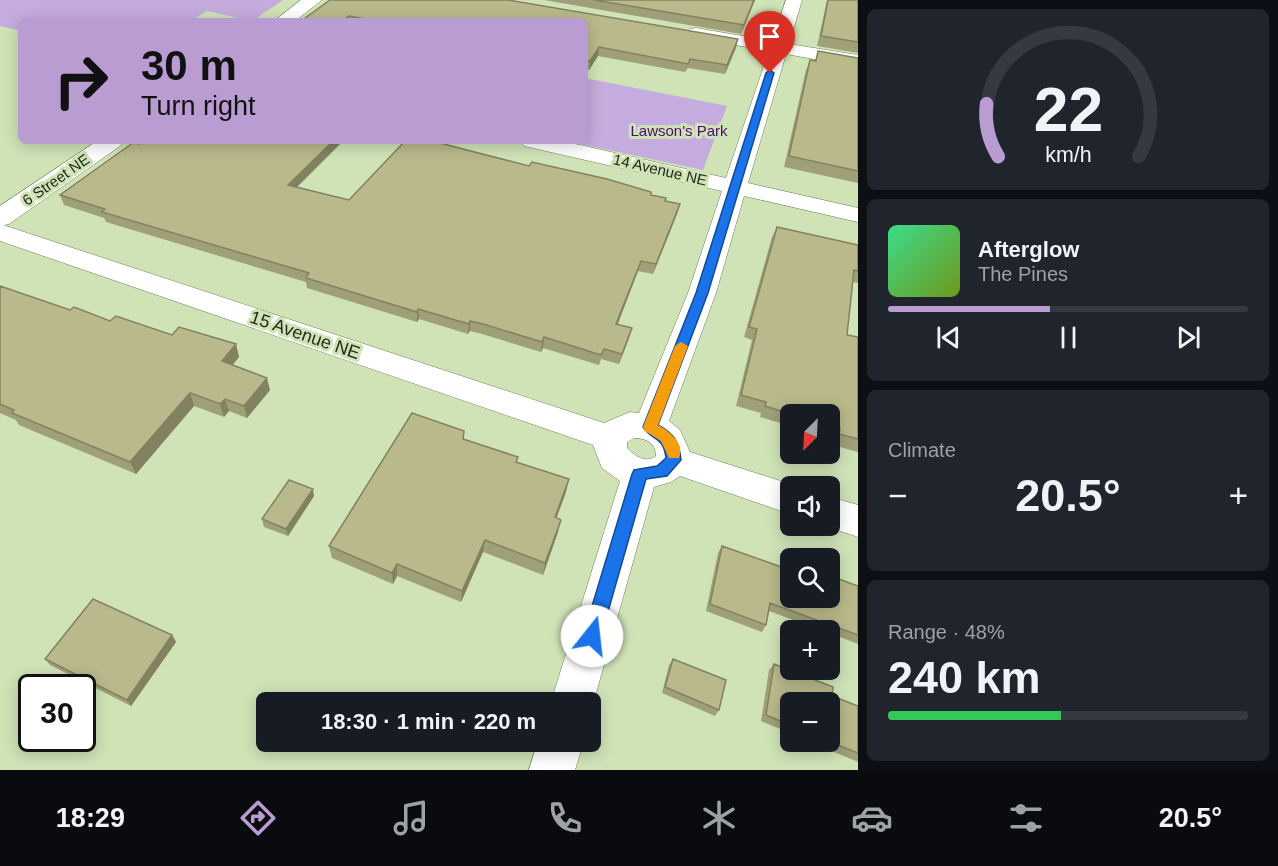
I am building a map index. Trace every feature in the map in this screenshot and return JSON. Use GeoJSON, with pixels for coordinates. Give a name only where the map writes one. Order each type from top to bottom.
{"type":"FeatureCollection","features":[{"type":"Feature","properties":{"kind":"street"},"geometry":{"type":"LineString","coordinates":[[287,18],[313,0]]}},
{"type":"Feature","properties":{"kind":"street"},"geometry":{"type":"LineString","coordinates":[[650,427],[702,293],[794,0]]}},
{"type":"Feature","properties":{"kind":"street"},"geometry":{"type":"LineString","coordinates":[[684,31],[858,61]]}},
{"type":"Feature","properties":{"kind":"street","name":"6 Street NE"},"geometry":{"type":"LineString","coordinates":[[0,218],[108,144]]}},
{"type":"Feature","properties":{"kind":"street","name":"14 Avenue NE"},"geometry":{"type":"LineString","coordinates":[[545,144],[858,215]]}},
{"type":"Feature","properties":{"kind":"street","name":"15 Avenue NE"},"geometry":{"type":"LineString","coordinates":[[0,232],[610,438]]}},
{"type":"Feature","properties":{"kind":"street"},"geometry":{"type":"LineString","coordinates":[[577,692],[657,467],[672,444],[666,437],[650,427],[630,425],[615,432],[610,438],[610,452],[621,466],[657,467],[780,497]]}},
{"type":"Feature","properties":{"kind":"street"},"geometry":{"type":"LineString","coordinates":[[840,515],[858,521]]}},
{"type":"Feature","properties":{"kind":"street"},"geometry":{"type":"LineString","coordinates":[[552,770],[558,752]]}},
{"type":"Feature","properties":{"kind":"green space"},"geometry":{"type":"Polygon","coordinates":[[[0,0],[283,0],[256,18],[238,18],[207,11],[195,18],[18,18],[18,30],[0,26],[0,0]]]}},
{"type":"Feature","properties":{"kind":"green space","name":"Lawson's Park"},"geometry":{"type":"Polygon","coordinates":[[[588,79],[727,106],[703,170],[580,144],[588,144],[588,79]]]}},
{"type":"Feature","properties":{"kind":"building"},"geometry":{"type":"Polygon","coordinates":[[[330,0],[508,0],[738,39],[727,65],[690,59],[688,64],[599,47],[590,61],[588,61],[588,18],[359,18],[349,16],[346,18],[305,18],[330,0]]]}},
{"type":"Feature","properties":{"kind":"building"},"geometry":{"type":"Polygon","coordinates":[[[594,0],[754,0],[744,25],[594,0]]]}},
{"type":"Feature","properties":{"kind":"building"},"geometry":{"type":"Polygon","coordinates":[[[828,0],[858,0],[858,42],[821,36],[828,0]]]}},
{"type":"Feature","properties":{"kind":"building"},"geometry":{"type":"Polygon","coordinates":[[[818,51],[858,58],[858,171],[789,156],[810,60],[816,61],[818,51]]]}},
{"type":"Feature","properties":{"kind":"building"},"geometry":{"type":"Polygon","coordinates":[[[131,144],[330,144],[288,185],[349,200],[402,144],[444,144],[529,166],[532,162],[607,179],[651,192],[651,195],[666,198],[665,201],[680,204],[656,264],[641,261],[616,324],[632,328],[622,354],[604,349],[601,355],[544,337],[542,342],[483,324],[470,321],[469,324],[418,309],[417,312],[306,278],[309,273],[102,212],[105,209],[60,195],[131,144]]]}},
{"type":"Feature","properties":{"kind":"building"},"geometry":{"type":"Polygon","coordinates":[[[777,227],[858,245],[858,271],[854,270],[847,335],[858,337],[858,439],[840,434],[840,404],[780,404],[780,411],[765,406],[766,402],[741,395],[757,329],[749,327],[777,227]]]}},
{"type":"Feature","properties":{"kind":"building"},"geometry":{"type":"Polygon","coordinates":[[[0,286],[70,310],[74,307],[110,321],[116,316],[172,335],[179,327],[236,344],[222,361],[267,378],[244,406],[225,399],[220,404],[190,393],[130,462],[12,413],[14,410],[0,404],[0,286]]]}},
{"type":"Feature","properties":{"kind":"building"},"geometry":{"type":"Polygon","coordinates":[[[412,413],[464,431],[463,439],[518,457],[516,462],[569,479],[555,517],[561,520],[545,563],[485,540],[462,591],[397,564],[392,573],[329,546],[412,413]]]}},
{"type":"Feature","properties":{"kind":"building"},"geometry":{"type":"Polygon","coordinates":[[[289,480],[313,489],[286,529],[262,519],[289,480]]]}},
{"type":"Feature","properties":{"kind":"building"},"geometry":{"type":"Polygon","coordinates":[[[722,546],[780,566],[780,607],[770,603],[766,625],[710,604],[722,546]]]}},
{"type":"Feature","properties":{"kind":"building"},"geometry":{"type":"Polygon","coordinates":[[[840,579],[858,586],[858,635],[840,628],[840,620],[817,620],[784,608],[840,608],[840,579]]]}},
{"type":"Feature","properties":{"kind":"building"},"geometry":{"type":"Polygon","coordinates":[[[93,599],[172,635],[127,700],[96,684],[96,674],[75,674],[45,659],[93,599]]]}},
{"type":"Feature","properties":{"kind":"building"},"geometry":{"type":"Polygon","coordinates":[[[673,659],[726,680],[719,710],[665,687],[673,659]]]}},
{"type":"Feature","properties":{"kind":"building"},"geometry":{"type":"Polygon","coordinates":[[[774,664],[780,666],[780,680],[815,680],[833,687],[832,692],[780,692],[780,721],[766,715],[774,664]]]}},
{"type":"Feature","properties":{"kind":"building"},"geometry":{"type":"Polygon","coordinates":[[[840,699],[858,706],[858,753],[840,746],[840,699]]]}},
{"type":"Feature","properties":{"kind":"slow traffic"},"geometry":{"type":"LineString","coordinates":[[674,454],[672,444],[666,437],[650,427],[681,346]]}},
{"type":"Feature","properties":{"kind":"route"},"geometry":{"type":"LineString","coordinates":[[592,636],[640,474],[661,472],[669,467],[673,460],[672,444],[659,431],[650,427],[702,293],[770,73]]}}]}
